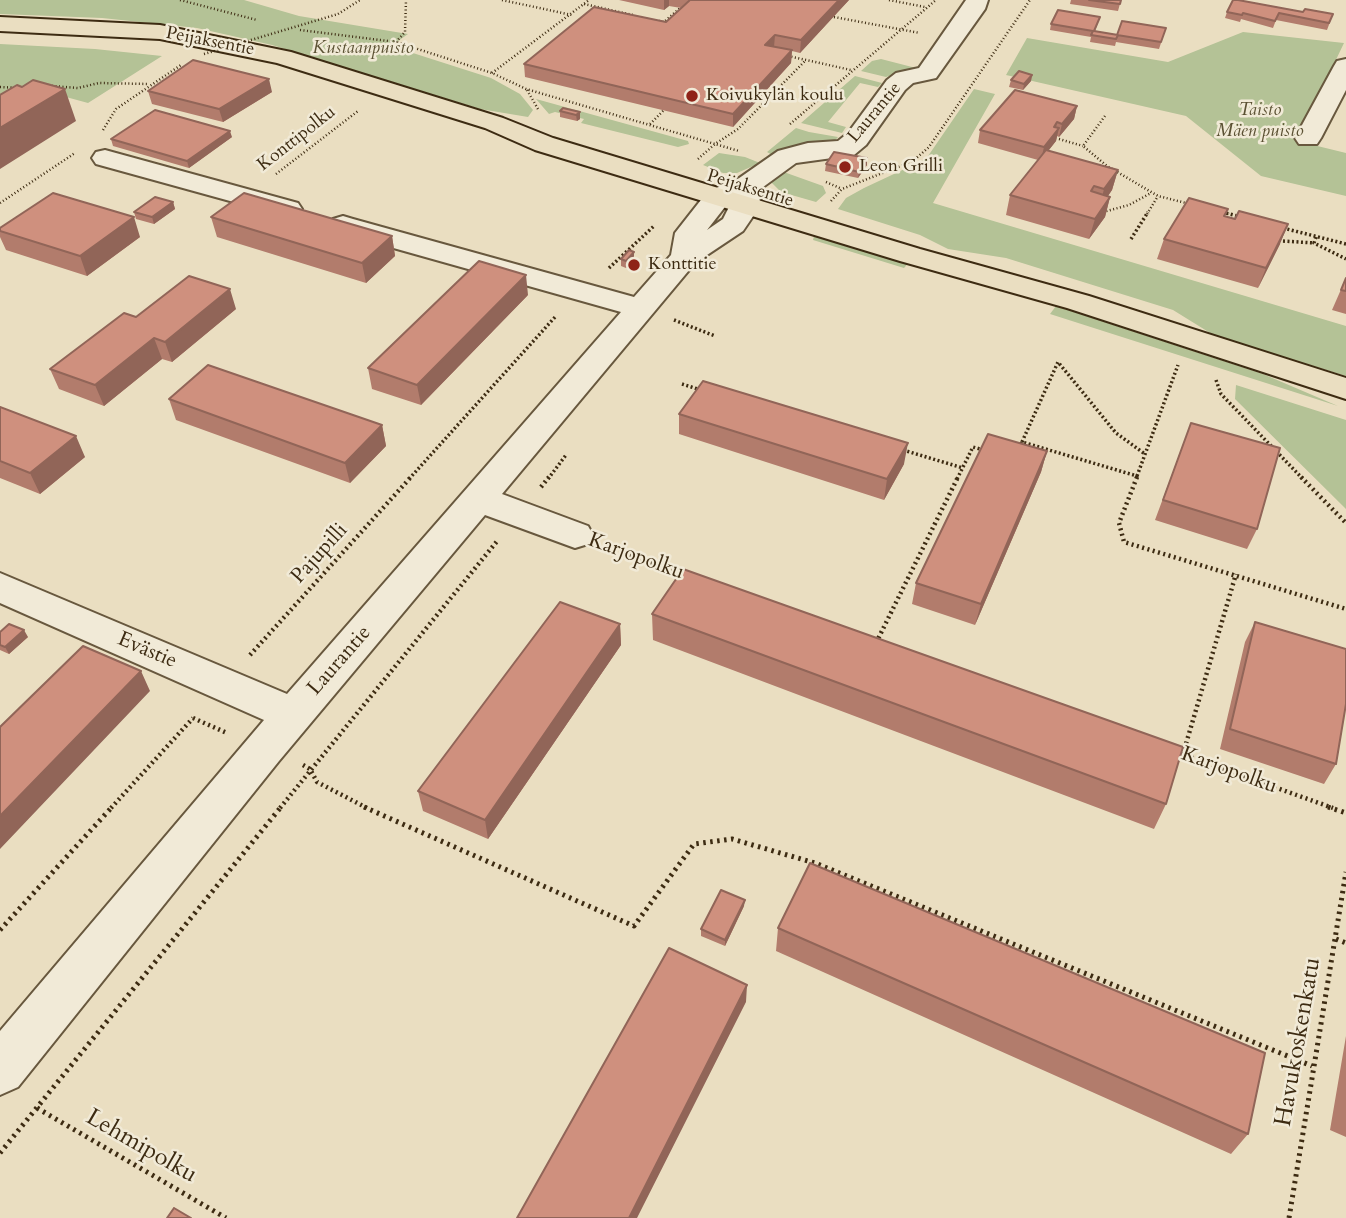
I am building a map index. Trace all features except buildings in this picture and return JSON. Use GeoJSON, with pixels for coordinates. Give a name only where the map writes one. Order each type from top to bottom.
{"type":"FeatureCollection","features":[{"type":"Feature","properties":{"kind":"main road","name":"Peijaksentie"},"geometry":{"type":"LineString","coordinates":[[0,24],[76,26],[204,39],[282,57],[494,123],[544,144],[718,197],[746,197]]}},
{"type":"Feature","properties":{"kind":"main road","name":"Peijaksentie"},"geometry":{"type":"LineString","coordinates":[[494,123],[555,134],[746,197],[910,256],[1000,278],[1346,390]]}},
{"type":"Feature","properties":{"kind":"street","name":"Laurantie"},"geometry":{"type":"LineString","coordinates":[[685,257],[733,225],[766,160],[808,151],[845,149],[857,139],[896,85],[905,78],[927,73],[974,9],[977,0]]}},
{"type":"Feature","properties":{"kind":"street"},"geometry":{"type":"LineString","coordinates":[[1308,138],[1346,66]]}},
{"type":"Feature","properties":{"kind":"street"},"geometry":{"type":"LineString","coordinates":[[105,158],[579,291],[660,319]]}},
{"type":"Feature","properties":{"kind":"street","name":"Laurantie"},"geometry":{"type":"LineString","coordinates":[[0,1070],[294,715],[480,499],[660,319],[685,257],[689,233],[718,197]]}},
{"type":"Feature","properties":{"kind":"street","name":"Karjopolku"},"geometry":{"type":"LineString","coordinates":[[480,499],[575,535]]}},
{"type":"Feature","properties":{"kind":"street","name":"Evästie"},"geometry":{"type":"LineString","coordinates":[[0,587],[294,715]]}},
{"type":"Feature","properties":{"kind":"path"},"geometry":{"type":"LineString","coordinates":[[180,0],[258,20]]}},
{"type":"Feature","properties":{"kind":"path"},"geometry":{"type":"LineString","coordinates":[[204,54],[338,14],[360,0]]}},
{"type":"Feature","properties":{"kind":"path"},"geometry":{"type":"LineString","coordinates":[[396,42],[405,32],[406,0]]}},
{"type":"Feature","properties":{"kind":"path"},"geometry":{"type":"LineString","coordinates":[[502,0],[572,15]]}},
{"type":"Feature","properties":{"kind":"path"},"geometry":{"type":"LineString","coordinates":[[492,73],[589,0]]}},
{"type":"Feature","properties":{"kind":"path"},"geometry":{"type":"LineString","coordinates":[[888,0],[926,7]]}},
{"type":"Feature","properties":{"kind":"path"},"geometry":{"type":"LineString","coordinates":[[766,160],[852,71],[936,0]]}},
{"type":"Feature","properties":{"kind":"path"},"geometry":{"type":"LineString","coordinates":[[282,26],[396,42],[492,73],[526,89],[766,160],[842,189],[914,161],[929,147],[1030,0]]}},
{"type":"Feature","properties":{"kind":"path"},"geometry":{"type":"LineString","coordinates":[[584,4],[637,16]]}},
{"type":"Feature","properties":{"kind":"path"},"geometry":{"type":"LineString","coordinates":[[651,19],[664,22],[680,8]]}},
{"type":"Feature","properties":{"kind":"path"},"geometry":{"type":"LineString","coordinates":[[834,17],[951,40]]}},
{"type":"Feature","properties":{"kind":"path"},"geometry":{"type":"LineString","coordinates":[[782,55],[852,71]]}},
{"type":"Feature","properties":{"kind":"path"},"geometry":{"type":"LineString","coordinates":[[687,155],[698,159],[738,129],[806,60]]}},
{"type":"Feature","properties":{"kind":"path"},"geometry":{"type":"LineString","coordinates":[[46,87],[78,88],[99,83],[149,84]]}},
{"type":"Feature","properties":{"kind":"path"},"geometry":{"type":"LineString","coordinates":[[0,87],[29,87]]}},
{"type":"Feature","properties":{"kind":"path"},"geometry":{"type":"LineString","coordinates":[[526,89],[541,115]]}},
{"type":"Feature","properties":{"kind":"path","name":"Konttipolku"},"geometry":{"type":"LineString","coordinates":[[246,197],[367,104]]}},
{"type":"Feature","properties":{"kind":"path"},"geometry":{"type":"LineString","coordinates":[[649,125],[664,110]]}},
{"type":"Feature","properties":{"kind":"path"},"geometry":{"type":"LineString","coordinates":[[1083,146],[1105,116]]}},
{"type":"Feature","properties":{"kind":"path"},"geometry":{"type":"LineString","coordinates":[[1059,139],[1083,146],[1107,166],[1158,196],[1198,206]]}},
{"type":"Feature","properties":{"kind":"path"},"geometry":{"type":"LineString","coordinates":[[1103,212],[1129,205],[1152,192]]}},
{"type":"Feature","properties":{"kind":"path"},"geometry":{"type":"LineString","coordinates":[[1131,239],[1158,196]]}},
{"type":"Feature","properties":{"kind":"path"},"geometry":{"type":"LineString","coordinates":[[1211,210],[1250,220]]}},
{"type":"Feature","properties":{"kind":"path","name":"Pajupilli"},"geometry":{"type":"LineString","coordinates":[[0,930],[579,291],[599,277],[656,225]]}},
{"type":"Feature","properties":{"kind":"path"},"geometry":{"type":"LineString","coordinates":[[1277,226],[1346,244]]}},
{"type":"Feature","properties":{"kind":"path"},"geometry":{"type":"LineString","coordinates":[[1314,243],[1316,237]]}},
{"type":"Feature","properties":{"kind":"path"},"geometry":{"type":"LineString","coordinates":[[1283,241],[1314,243],[1346,259]]}},
{"type":"Feature","properties":{"kind":"path"},"geometry":{"type":"LineString","coordinates":[[660,319],[681,310]]}},
{"type":"Feature","properties":{"kind":"path"},"geometry":{"type":"LineString","coordinates":[[660,319],[715,337]]}},
{"type":"Feature","properties":{"kind":"path"},"geometry":{"type":"LineString","coordinates":[[1180,361],[1119,523],[1124,542],[1346,609]]}},
{"type":"Feature","properties":{"kind":"path"},"geometry":{"type":"LineString","coordinates":[[1015,458],[1058,362],[1116,433],[1145,454]]}},
{"type":"Feature","properties":{"kind":"path"},"geometry":{"type":"LineString","coordinates":[[1214,372],[1221,394],[1346,523]]}},
{"type":"Feature","properties":{"kind":"path"},"geometry":{"type":"LineString","coordinates":[[682,384],[708,392]]}},
{"type":"Feature","properties":{"kind":"path"},"geometry":{"type":"LineString","coordinates":[[1022,442],[1138,476]]}},
{"type":"Feature","properties":{"kind":"path"},"geometry":{"type":"LineString","coordinates":[[876,643],[973,447],[994,453]]}},
{"type":"Feature","properties":{"kind":"path"},"geometry":{"type":"LineString","coordinates":[[896,448],[963,468]]}},
{"type":"Feature","properties":{"kind":"path"},"geometry":{"type":"LineString","coordinates":[[0,1153],[569,452]]}},
{"type":"Feature","properties":{"kind":"path","name":"Karjopolku"},"geometry":{"type":"LineString","coordinates":[[575,535],[685,575]]}},
{"type":"Feature","properties":{"kind":"path"},"geometry":{"type":"LineString","coordinates":[[1183,754],[1236,575]]}},
{"type":"Feature","properties":{"kind":"path"},"geometry":{"type":"LineString","coordinates":[[863,639],[889,648]]}},
{"type":"Feature","properties":{"kind":"path","name":"Karjopolku"},"geometry":{"type":"LineString","coordinates":[[1171,750],[1346,813]]}},
{"type":"Feature","properties":{"kind":"path"},"geometry":{"type":"LineString","coordinates":[[310,769],[317,782],[372,811],[634,926],[694,844],[733,839],[815,863],[1312,1066]]}},
{"type":"Feature","properties":{"kind":"path","name":"Havukoskenkatu"},"geometry":{"type":"LineString","coordinates":[[1289,1218],[1346,872]]}},
{"type":"Feature","properties":{"kind":"path"},"geometry":{"type":"LineString","coordinates":[[1336,939],[1346,943]]}},
{"type":"Feature","properties":{"kind":"path","name":"Lehmipolku"},"geometry":{"type":"LineString","coordinates":[[37,1108],[226,1218]]}},
{"type":"Feature","properties":{"kind":"green space","name":"Kustaanpuisto"},"geometry":{"type":"Polygon","coordinates":[[[0,0],[244,0],[299,16],[408,34],[391,46],[491,78],[520,94],[533,110],[528,117],[480,109],[272,45],[197,28],[102,18],[0,14],[0,0]]]}},
{"type":"Feature","properties":{"kind":"green space","name":"Taisto Mäen puisto"},"geometry":{"type":"Polygon","coordinates":[[[1243,32],[1344,43],[1297,141],[1346,153],[1346,196],[1261,176],[1186,116],[1006,75],[1027,38],[1168,62],[1243,32]]]}},
{"type":"Feature","properties":{"kind":"green space"},"geometry":{"type":"Polygon","coordinates":[[[0,44],[162,56],[88,103],[66,97],[0,106],[0,44]]]}},
{"type":"Feature","properties":{"kind":"green space"},"geometry":{"type":"Polygon","coordinates":[[[881,59],[916,68],[886,77],[861,71],[872,61],[881,59]]]}},
{"type":"Feature","properties":{"kind":"green space"},"geometry":{"type":"Polygon","coordinates":[[[855,76],[882,83],[878,87],[860,83],[828,122],[846,127],[842,133],[801,123],[855,76]]]}},
{"type":"Feature","properties":{"kind":"green space"},"geometry":{"type":"Polygon","coordinates":[[[974,89],[995,94],[933,203],[1346,326],[1346,376],[1215,336],[1173,310],[1006,258],[948,249],[920,235],[838,209],[846,198],[926,159],[974,89]]]}},
{"type":"Feature","properties":{"kind":"green space"},"geometry":{"type":"Polygon","coordinates":[[[536,99],[688,141],[689,144],[678,147],[581,123],[584,119],[555,112],[549,114],[536,99]]]}},
{"type":"Feature","properties":{"kind":"green space"},"geometry":{"type":"Polygon","coordinates":[[[796,128],[838,137],[833,143],[772,155],[767,152],[796,128]]]}},
{"type":"Feature","properties":{"kind":"green space"},"geometry":{"type":"Polygon","coordinates":[[[719,153],[745,157],[760,163],[737,173],[723,173],[703,165],[719,153]]]}},
{"type":"Feature","properties":{"kind":"green space"},"geometry":{"type":"Polygon","coordinates":[[[781,171],[823,186],[826,193],[816,202],[781,192],[771,182],[781,171]]]}},
{"type":"Feature","properties":{"kind":"green space"},"geometry":{"type":"Polygon","coordinates":[[[815,232],[911,260],[904,268],[813,240],[815,232]]]}},
{"type":"Feature","properties":{"kind":"green space"},"geometry":{"type":"Polygon","coordinates":[[[1056,306],[1263,374],[1338,406],[1050,314],[1056,306]]]}},
{"type":"Feature","properties":{"kind":"green space"},"geometry":{"type":"Polygon","coordinates":[[[1236,385],[1346,420],[1346,509],[1235,399],[1236,385]]]}},
{"type":"Feature","properties":{"kind":"place","name":"Koivukylän koulu"},"geometry":{"type":"Point","coordinates":[692,96]}},
{"type":"Feature","properties":{"kind":"place","name":"Leon Grilli"},"geometry":{"type":"Point","coordinates":[845,167]}},
{"type":"Feature","properties":{"kind":"place","name":"Konttitie"},"geometry":{"type":"Point","coordinates":[634,265]}}]}
